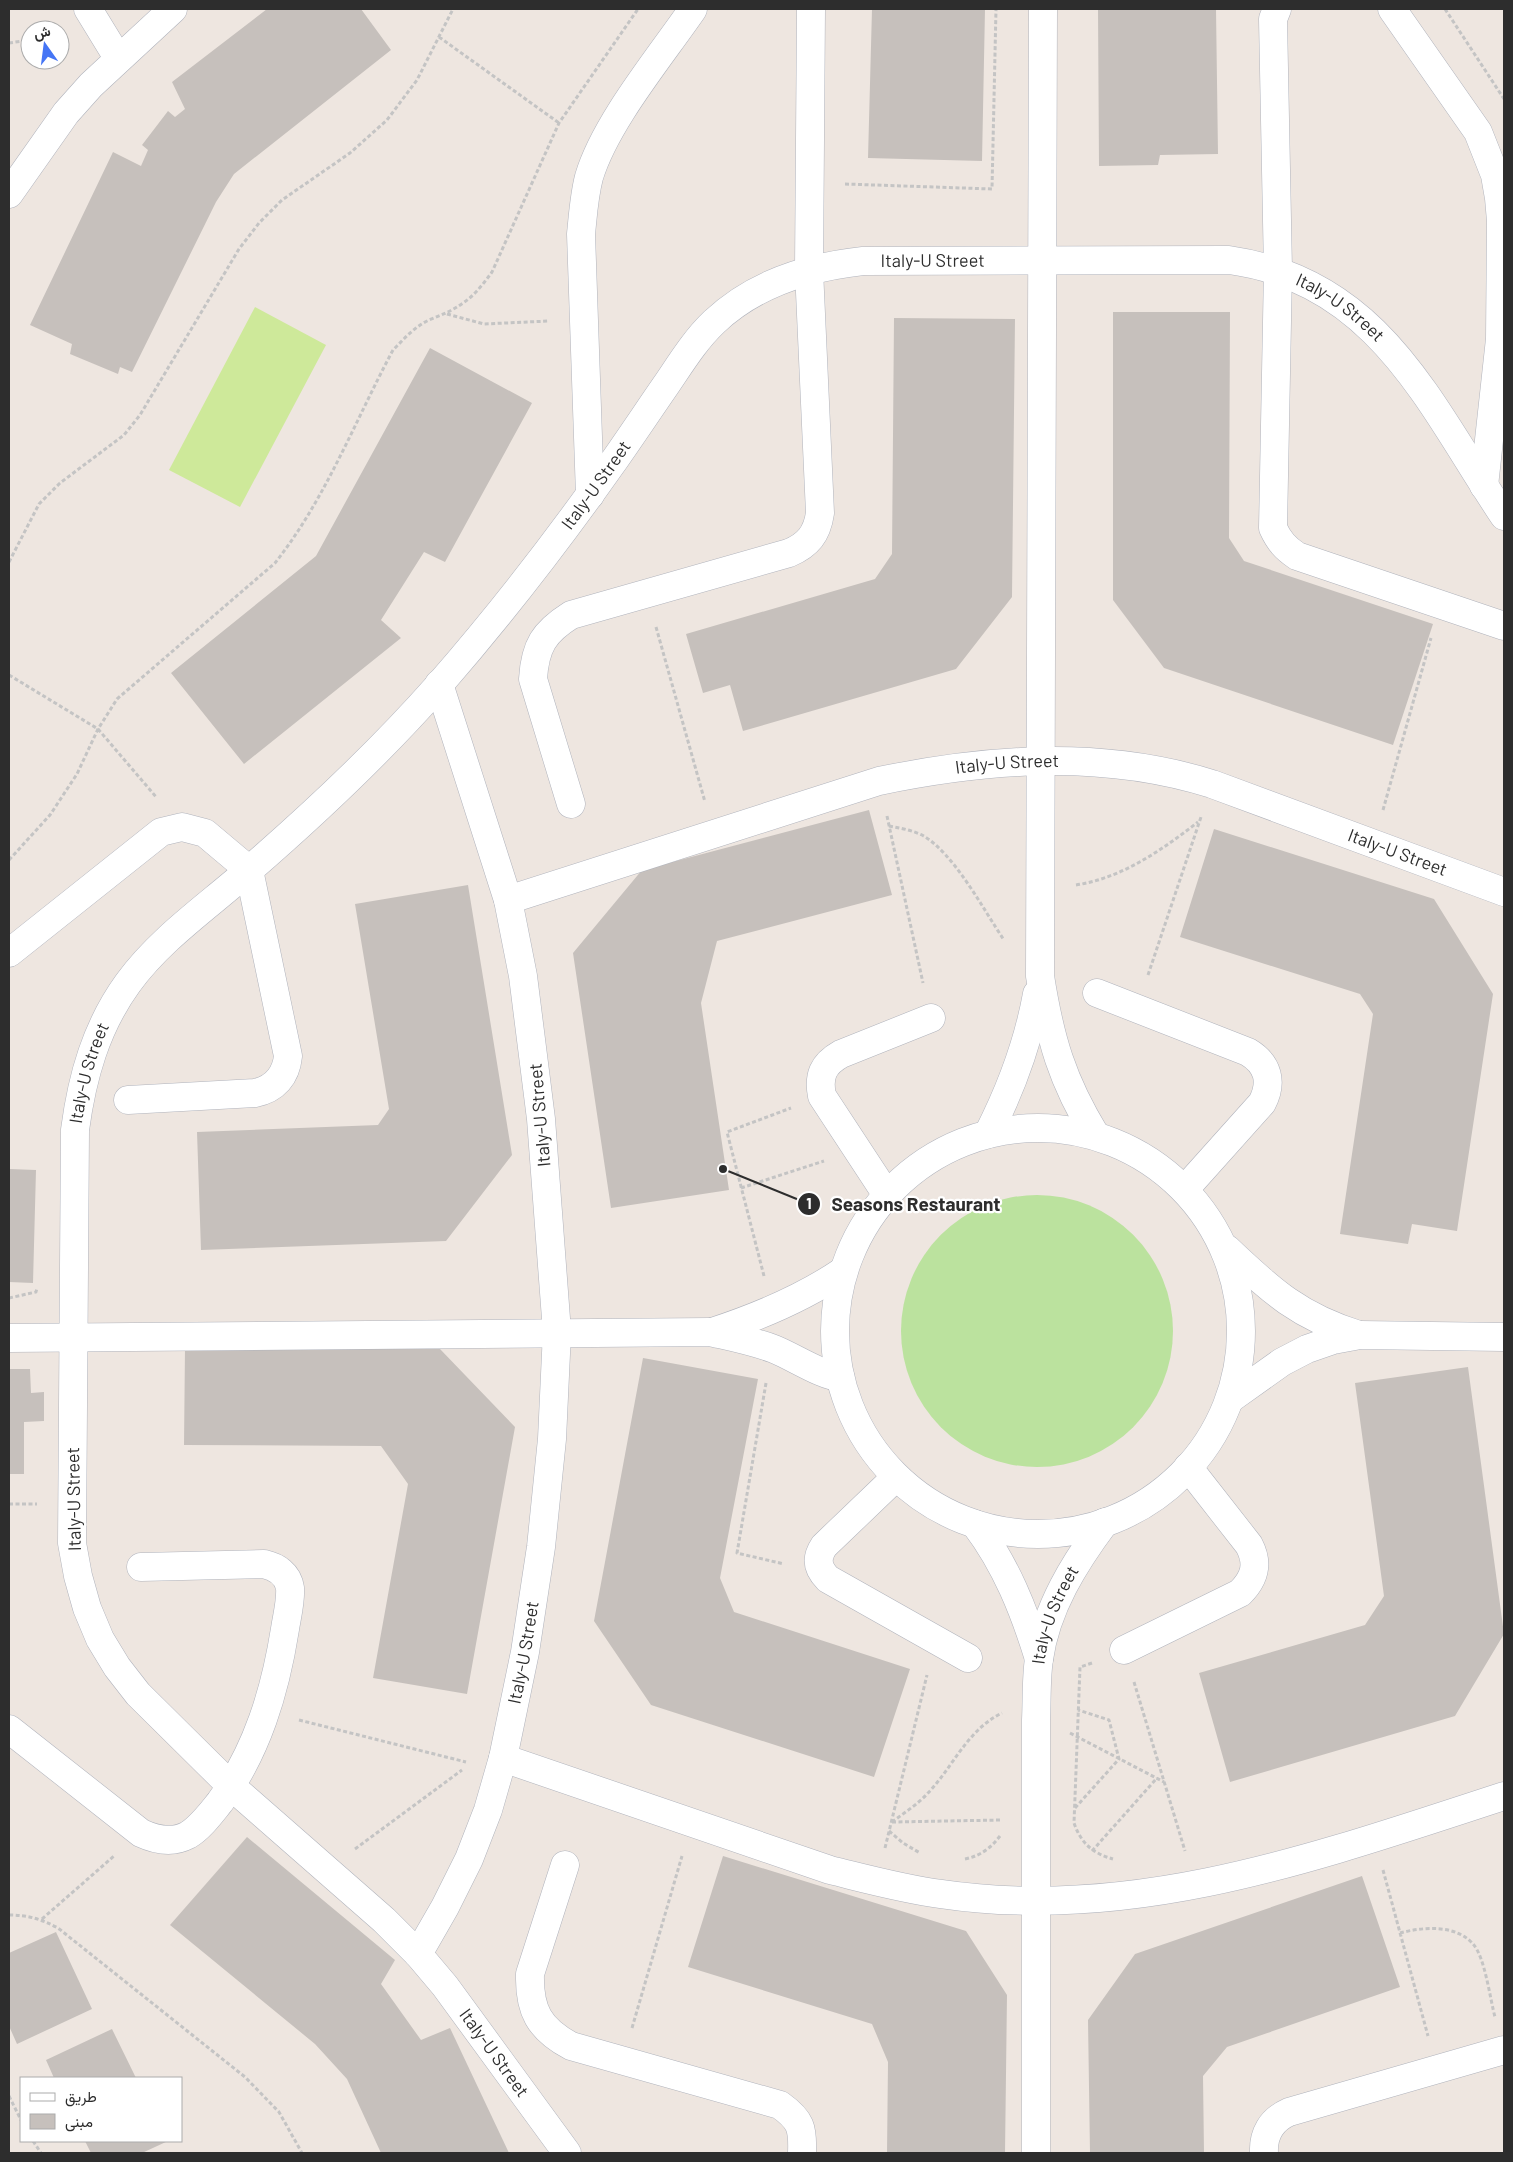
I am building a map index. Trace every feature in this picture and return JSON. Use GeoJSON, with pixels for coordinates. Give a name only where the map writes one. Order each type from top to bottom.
{"type":"FeatureCollection","features":[{"type":"Feature","properties":{"kind":"street"},"geometry":{"type":"LineString","coordinates":[[88,9],[118,58]]}},
{"type":"Feature","properties":{"kind":"street"},"geometry":{"type":"LineString","coordinates":[[9,194],[66,113],[118,58],[173,9]]}},
{"type":"Feature","properties":{"kind":"street"},"geometry":{"type":"LineString","coordinates":[[590,495],[582,234],[584,205],[590,176],[600,149],[614,124],[692,9]]}},
{"type":"Feature","properties":{"kind":"street"},"geometry":{"type":"LineString","coordinates":[[571,804],[533,679],[534,659],[541,641],[554,626],[571,615],[789,553],[802,547],[811,538],[818,526],[820,513],[809,270],[811,9]]}},
{"type":"Feature","properties":{"kind":"street"},"geometry":{"type":"LineString","coordinates":[[988,1134],[1002,1107],[1024,1052],[1040,976],[1043,9]]}},
{"type":"Feature","properties":{"kind":"street"},"geometry":{"type":"LineString","coordinates":[[1277,9],[1273,19],[1278,270],[1273,528],[1278,540],[1286,550],[1297,556],[1440,606],[1504,626]]}},
{"type":"Feature","properties":{"kind":"street"},"geometry":{"type":"LineString","coordinates":[[1392,9],[1478,132],[1492,168],[1499,198],[1500,338],[1484,486]]}},
{"type":"Feature","properties":{"kind":"street","name":"Italy-U Street"},"geometry":{"type":"LineString","coordinates":[[568,2153],[445,1986],[418,1954],[328,1870],[231,1786],[138,1694],[117,1667],[100,1639],[87,1608],[78,1576],[72,1543],[75,1130],[80,1091],[91,1053],[107,1017],[128,984],[154,953],[317,810],[382,746],[439,684],[590,495],[696,340],[734,304],[756,290],[780,279],[834,264],[863,261],[1230,260],[1278,270],[1327,294],[1353,311],[1376,331],[1411,373],[1504,516]]}},
{"type":"Feature","properties":{"kind":"street","name":"Italy-U Street"},"geometry":{"type":"LineString","coordinates":[[418,1954],[446,1908],[469,1859],[488,1810],[503,1758],[525,1652],[541,1546],[552,1440],[557,1332],[541,1119],[523,976],[508,900],[439,684]]}},
{"type":"Feature","properties":{"kind":"street","name":"Italy-U Street"},"geometry":{"type":"LineString","coordinates":[[508,900],[879,781],[935,769],[993,762],[1041,760],[1134,766],[1175,772],[1504,892]]}},
{"type":"Feature","properties":{"kind":"street"},"geometry":{"type":"LineString","coordinates":[[9,953],[161,832],[182,827],[205,832],[249,870],[288,1056],[287,1067],[282,1077],[266,1091],[255,1093],[128,1100]]}},
{"type":"Feature","properties":{"kind":"street"},"geometry":{"type":"LineString","coordinates":[[1040,976],[1048,1023],[1064,1076],[1075,1102],[1096,1136]]}},
{"type":"Feature","properties":{"kind":"street"},"geometry":{"type":"LineString","coordinates":[[1097,993],[1248,1052],[1257,1058],[1268,1074],[1267,1094],[1262,1103],[1185,1189]]}},
{"type":"Feature","properties":{"kind":"street"},"geometry":{"type":"LineString","coordinates":[[887,1195],[822,1096],[820,1083],[822,1070],[830,1060],[931,1018]]}},
{"type":"Feature","properties":{"kind":"street"},"geometry":{"type":"LineString","coordinates":[[1042,1128],[1069,1130],[1096,1136],[1129,1148],[1158,1166],[1185,1189],[1206,1216],[1224,1246],[1237,1283],[1242,1322],[1240,1362],[1230,1399],[1213,1435],[1188,1467],[1157,1495],[1135,1509],[1104,1522],[1072,1531],[1040,1534],[1007,1531],[975,1524],[946,1512],[920,1496],[896,1477],[863,1436],[851,1413],[840,1377],[835,1349],[835,1309],[843,1271],[861,1231],[887,1195],[908,1174],[933,1157],[959,1143],[988,1134],[1042,1128]]}},
{"type":"Feature","properties":{"kind":"street"},"geometry":{"type":"LineString","coordinates":[[1224,1246],[1284,1300],[1308,1315],[1360,1336]]}},
{"type":"Feature","properties":{"kind":"street"},"geometry":{"type":"LineString","coordinates":[[710,1332],[773,1310],[821,1286],[843,1271]]}},
{"type":"Feature","properties":{"kind":"street"},"geometry":{"type":"LineString","coordinates":[[9,1338],[710,1332],[741,1338],[772,1348],[802,1361],[830,1377],[840,1377]]}},
{"type":"Feature","properties":{"kind":"street"},"geometry":{"type":"LineString","coordinates":[[1230,1399],[1282,1362],[1307,1349],[1333,1340],[1360,1336],[1504,1337]]}},
{"type":"Feature","properties":{"kind":"street"},"geometry":{"type":"LineString","coordinates":[[1124,1650],[1240,1593],[1250,1584],[1255,1570],[1255,1557],[1249,1545],[1188,1467]]}},
{"type":"Feature","properties":{"kind":"street"},"geometry":{"type":"LineString","coordinates":[[896,1477],[824,1546],[819,1554],[818,1563],[821,1572],[828,1579],[968,1658]]}},
{"type":"Feature","properties":{"kind":"street","name":"Italy-U Street"},"geometry":{"type":"LineString","coordinates":[[1039,1659],[1049,1622],[1063,1586],[1082,1553],[1104,1522]]}},
{"type":"Feature","properties":{"kind":"street","name":"Italy-U Street"},"geometry":{"type":"LineString","coordinates":[[975,1524],[993,1547],[1012,1583],[1027,1620],[1039,1659]]}},
{"type":"Feature","properties":{"kind":"street"},"geometry":{"type":"LineString","coordinates":[[9,1729],[141,1833],[152,1838],[164,1840],[187,1835],[209,1815],[231,1786],[247,1758],[266,1712],[282,1648],[290,1599],[290,1587],[285,1576],[276,1567],[264,1564],[141,1567]]}},
{"type":"Feature","properties":{"kind":"street"},"geometry":{"type":"LineString","coordinates":[[1036,2153],[1036,1720],[1039,1659]]}},
{"type":"Feature","properties":{"kind":"street"},"geometry":{"type":"LineString","coordinates":[[503,1758],[830,1870],[877,1882],[942,1894],[1037,1900],[1100,1898],[1196,1886],[1256,1873],[1375,1838],[1504,1796]]}},
{"type":"Feature","properties":{"kind":"street"},"geometry":{"type":"LineString","coordinates":[[565,1866],[530,1974],[529,1992],[534,2010],[542,2025],[556,2038],[571,2046],[780,2105],[792,2113],[800,2124],[803,2138],[802,2153]]}},
{"type":"Feature","properties":{"kind":"street"},"geometry":{"type":"LineString","coordinates":[[1264,2153],[1267,2133],[1279,2116],[1504,2050]]}},
{"type":"Feature","properties":{"kind":"path"},"geometry":{"type":"LineString","coordinates":[[9,562],[39,504],[60,483],[105,452],[124,435],[140,415],[221,276],[259,224],[282,200],[308,180],[350,153],[387,120],[416,80],[452,9]]}},
{"type":"Feature","properties":{"kind":"path"},"geometry":{"type":"LineString","coordinates":[[9,860],[50,815],[77,774],[98,729],[117,699],[275,563],[310,514],[393,350],[408,334],[427,321],[447,314],[464,303],[480,288],[492,272],[559,123],[638,9]]}},
{"type":"Feature","properties":{"kind":"path"},"geometry":{"type":"LineString","coordinates":[[810,182],[992,189],[996,9]]}},
{"type":"Feature","properties":{"kind":"path"},"geometry":{"type":"LineString","coordinates":[[1445,9],[1504,99]]}},
{"type":"Feature","properties":{"kind":"path"},"geometry":{"type":"LineString","coordinates":[[439,37],[559,123]]}},
{"type":"Feature","properties":{"kind":"path"},"geometry":{"type":"LineString","coordinates":[[447,314],[475,322],[499,325],[584,318]]}},
{"type":"Feature","properties":{"kind":"path"},"geometry":{"type":"LineString","coordinates":[[646,593],[714,834]]}},
{"type":"Feature","properties":{"kind":"path"},"geometry":{"type":"LineString","coordinates":[[1373,843],[1440,606]]}},
{"type":"Feature","properties":{"kind":"path"},"geometry":{"type":"LineString","coordinates":[[9,675],[98,729],[182,827]]}},
{"type":"Feature","properties":{"kind":"path"},"geometry":{"type":"LineString","coordinates":[[879,781],[931,1018]]}},
{"type":"Feature","properties":{"kind":"path"},"geometry":{"type":"LineString","coordinates":[[1136,1008],[1212,784]]}},
{"type":"Feature","properties":{"kind":"path"},"geometry":{"type":"LineString","coordinates":[[1041,890],[1084,884],[1146,860],[1199,822]]}},
{"type":"Feature","properties":{"kind":"path"},"geometry":{"type":"LineString","coordinates":[[889,826],[906,829],[936,844],[954,865],[1004,940],[1041,942]]}},
{"type":"Feature","properties":{"kind":"path"},"geometry":{"type":"LineString","coordinates":[[773,1310],[727,1132],[822,1096]]}},
{"type":"Feature","properties":{"kind":"path"},"geometry":{"type":"LineString","coordinates":[[741,1188],[858,1150]]}},
{"type":"Feature","properties":{"kind":"path"},"geometry":{"type":"LineString","coordinates":[[772,1348],[736,1553],[821,1572]]}},
{"type":"Feature","properties":{"kind":"path"},"geometry":{"type":"LineString","coordinates":[[9,1504],[38,1504]]}},
{"type":"Feature","properties":{"kind":"path"},"geometry":{"type":"LineString","coordinates":[[877,1882],[936,1640]]}},
{"type":"Feature","properties":{"kind":"path"},"geometry":{"type":"LineString","coordinates":[[1120,1859],[1103,1856],[1092,1851],[1078,1834],[1074,1823],[1080,1667],[1124,1650],[1196,1886]]}},
{"type":"Feature","properties":{"kind":"path"},"geometry":{"type":"LineString","coordinates":[[892,1822],[928,1793],[974,1733],[989,1719],[1010,1710],[1077,1736],[1164,1783]]}},
{"type":"Feature","properties":{"kind":"path"},"geometry":{"type":"LineString","coordinates":[[1078,1710],[1109,1720],[1119,1759]]}},
{"type":"Feature","properties":{"kind":"path"},"geometry":{"type":"LineString","coordinates":[[266,1712],[471,1763],[328,1870]]}},
{"type":"Feature","properties":{"kind":"path"},"geometry":{"type":"LineString","coordinates":[[1075,1809],[1119,1759]]}},
{"type":"Feature","properties":{"kind":"path"},"geometry":{"type":"LineString","coordinates":[[1092,1851],[1157,1778]]}},
{"type":"Feature","properties":{"kind":"path"},"geometry":{"type":"LineString","coordinates":[[892,1822],[1007,1819],[1004,1826]]}},
{"type":"Feature","properties":{"kind":"path"},"geometry":{"type":"LineString","coordinates":[[623,2061],[692,1822]]}},
{"type":"Feature","properties":{"kind":"path"},"geometry":{"type":"LineString","coordinates":[[889,1831],[903,1843],[928,1856]]}},
{"type":"Feature","properties":{"kind":"path"},"geometry":{"type":"LineString","coordinates":[[42,1919],[141,1833]]}},
{"type":"Feature","properties":{"kind":"path"},"geometry":{"type":"LineString","coordinates":[[960,1860],[981,1854],[993,1845],[1002,1834]]}},
{"type":"Feature","properties":{"kind":"path"},"geometry":{"type":"LineString","coordinates":[[1375,1838],[1437,2070]]}},
{"type":"Feature","properties":{"kind":"path"},"geometry":{"type":"LineString","coordinates":[[1175,1850],[1185,1849]]}},
{"type":"Feature","properties":{"kind":"path"},"geometry":{"type":"LineString","coordinates":[[9,1915],[25,1915],[42,1919],[58,1928],[246,2077],[278,2112],[302,2153]]}},
{"type":"Feature","properties":{"kind":"path"},"geometry":{"type":"LineString","coordinates":[[1400,1933],[1417,1929],[1435,1928],[1450,1931],[1474,1944],[1480,1956],[1504,2050]]}},
{"type":"Feature","properties":{"kind":"path"},"geometry":{"type":"LineString","coordinates":[[9,2096],[20,2118]]}},
{"type":"Feature","properties":{"kind":"path"},"geometry":{"type":"LineString","coordinates":[[34,2142],[41,2153]]}},
{"type":"Feature","properties":{"kind":"green space"},"geometry":{"type":"Polygon","coordinates":[[[255,307],[326,345],[240,507],[169,470],[255,307]]]}},
{"type":"Feature","properties":{"kind":"green space"},"geometry":{"type":"Polygon","coordinates":[[[1037,1195],[1064,1198],[1089,1205],[1113,1218],[1133,1235],[1150,1255],[1163,1279],[1170,1304],[1173,1331],[1170,1358],[1163,1383],[1150,1407],[1133,1427],[1113,1444],[1089,1457],[1064,1464],[1037,1467],[1010,1464],[985,1457],[961,1444],[941,1427],[924,1407],[911,1383],[904,1358],[901,1331],[904,1304],[911,1279],[924,1255],[941,1235],[961,1218],[985,1205],[1010,1198],[1037,1195]]]}},
{"type":"Feature","properties":{"kind":"building"},"geometry":{"type":"Polygon","coordinates":[[[267,9],[361,9],[391,50],[234,174],[216,202],[132,372],[120,367],[118,374],[70,354],[72,344],[30,325],[113,152],[141,166],[148,150],[142,145],[168,111],[175,117],[185,109],[172,82],[267,9]]]}},
{"type":"Feature","properties":{"kind":"building"},"geometry":{"type":"Polygon","coordinates":[[[872,9],[985,9],[982,161],[868,158],[872,9]]]}},
{"type":"Feature","properties":{"kind":"building"},"geometry":{"type":"Polygon","coordinates":[[[1098,9],[1216,9],[1218,154],[1160,155],[1158,165],[1099,166],[1098,9]]]}},
{"type":"Feature","properties":{"kind":"building"},"geometry":{"type":"Polygon","coordinates":[[[1113,312],[1230,312],[1229,538],[1244,561],[1433,624],[1393,745],[1164,668],[1113,600],[1113,312]]]}},
{"type":"Feature","properties":{"kind":"building"},"geometry":{"type":"Polygon","coordinates":[[[894,318],[1015,319],[1012,597],[956,669],[743,731],[730,685],[703,693],[686,634],[875,579],[892,554],[894,318]]]}},
{"type":"Feature","properties":{"kind":"building"},"geometry":{"type":"Polygon","coordinates":[[[430,348],[532,403],[445,562],[424,552],[381,620],[401,638],[244,764],[171,673],[316,556],[430,348]]]}},
{"type":"Feature","properties":{"kind":"building"},"geometry":{"type":"Polygon","coordinates":[[[869,810],[892,895],[717,941],[701,1003],[729,1190],[611,1208],[573,953],[642,870],[869,810]]]}},
{"type":"Feature","properties":{"kind":"building"},"geometry":{"type":"Polygon","coordinates":[[[1214,829],[1434,899],[1493,994],[1457,1231],[1412,1224],[1408,1244],[1340,1234],[1373,1014],[1360,994],[1180,937],[1214,829]]]}},
{"type":"Feature","properties":{"kind":"building"},"geometry":{"type":"Polygon","coordinates":[[[468,885],[512,1155],[446,1241],[201,1250],[197,1132],[378,1125],[389,1109],[355,904],[468,885]]]}},
{"type":"Feature","properties":{"kind":"building"},"geometry":{"type":"Polygon","coordinates":[[[9,1169],[36,1170],[33,1283],[9,1282],[9,1169]]]}},
{"type":"Feature","properties":{"kind":"building"},"geometry":{"type":"Polygon","coordinates":[[[185,1348],[440,1349],[515,1427],[467,1694],[373,1678],[408,1484],[381,1446],[184,1445],[185,1348]]]}},
{"type":"Feature","properties":{"kind":"building"},"geometry":{"type":"Polygon","coordinates":[[[643,1358],[758,1379],[720,1578],[734,1612],[910,1669],[874,1777],[651,1705],[594,1621],[643,1358]]]}},
{"type":"Feature","properties":{"kind":"building"},"geometry":{"type":"Polygon","coordinates":[[[1468,1367],[1504,1634],[1455,1716],[1230,1782],[1199,1673],[1365,1625],[1384,1596],[1355,1383],[1468,1367]]]}},
{"type":"Feature","properties":{"kind":"building"},"geometry":{"type":"Polygon","coordinates":[[[9,1369],[30,1369],[31,1393],[44,1392],[44,1421],[24,1422],[24,1474],[9,1474],[9,1369]]]}},
{"type":"Feature","properties":{"kind":"building"},"geometry":{"type":"Polygon","coordinates":[[[247,1837],[395,1960],[381,1984],[421,2040],[450,2028],[509,2153],[381,2153],[347,2079],[315,2044],[170,1925],[247,1837]]]}},
{"type":"Feature","properties":{"kind":"building"},"geometry":{"type":"Polygon","coordinates":[[[723,1856],[966,1931],[1007,1995],[1005,2153],[887,2153],[888,2062],[872,2024],[688,1967],[723,1856]]]}},
{"type":"Feature","properties":{"kind":"building"},"geometry":{"type":"Polygon","coordinates":[[[1362,1876],[1400,1987],[1227,2047],[1203,2076],[1204,2153],[1090,2153],[1088,2020],[1135,1954],[1362,1876]]]}},
{"type":"Feature","properties":{"kind":"building"},"geometry":{"type":"Polygon","coordinates":[[[56,1932],[92,2009],[17,2044],[9,2026],[9,1953],[56,1932]]]}},
{"type":"Feature","properties":{"kind":"building"},"geometry":{"type":"Polygon","coordinates":[[[112,2029],[136,2077],[54,2077],[46,2060],[112,2029]]]}},
{"type":"Feature","properties":{"kind":"building"},"geometry":{"type":"Polygon","coordinates":[[[86,2142],[166,2142],[142,2153],[91,2153],[86,2142]]]}},
{"type":"Feature","properties":{"kind":"place","name":"Seasons Restaurant"},"geometry":{"type":"Point","coordinates":[723,1169]}}]}
